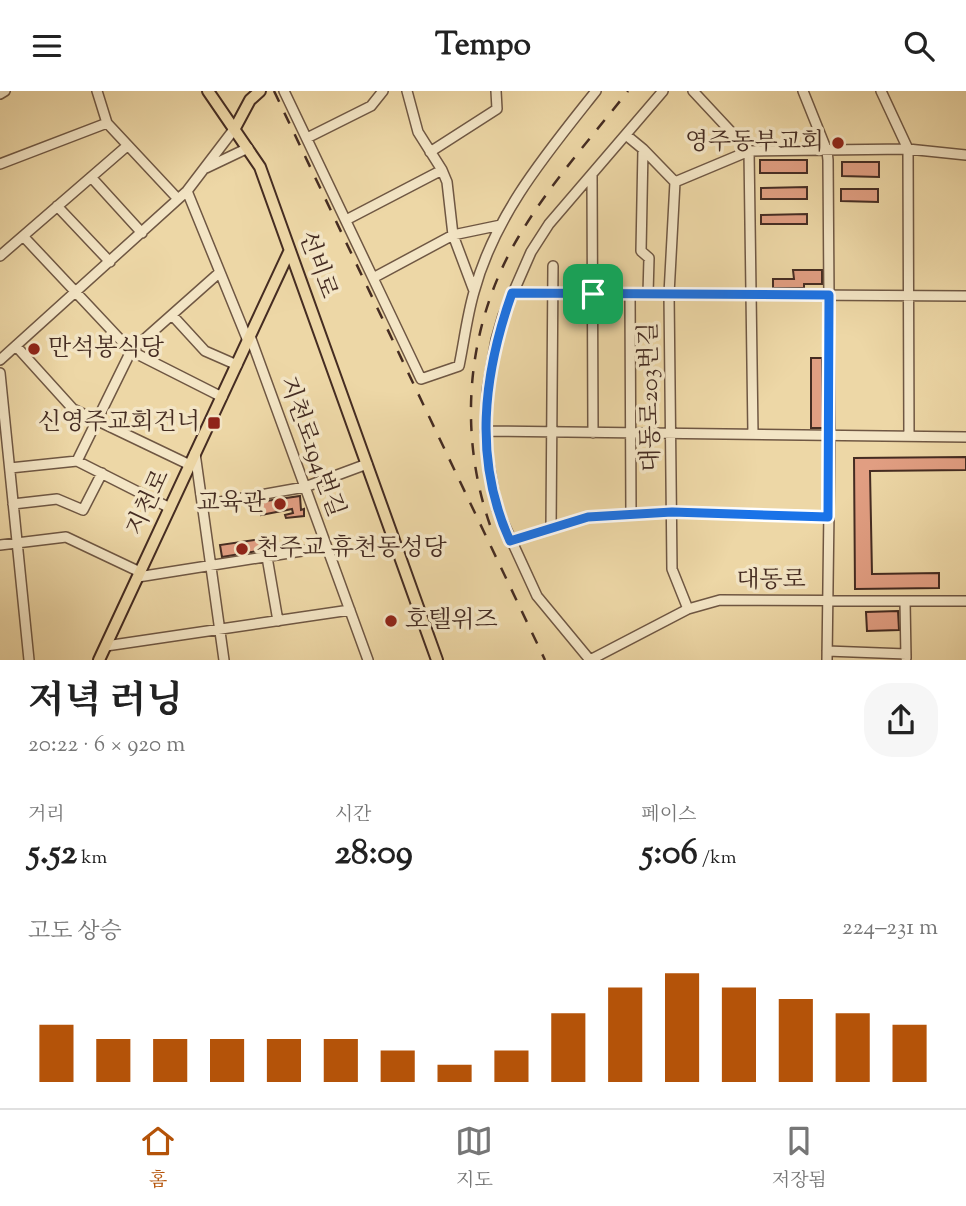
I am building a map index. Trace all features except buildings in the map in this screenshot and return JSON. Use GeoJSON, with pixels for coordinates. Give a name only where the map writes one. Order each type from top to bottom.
{"type":"FeatureCollection","features":[{"type":"Feature","properties":{"kind":"main road","name":"선비로"},"geometry":{"type":"LineString","coordinates":[[208,91],[260,167],[437,660]]}},
{"type":"Feature","properties":{"kind":"main road"},"geometry":{"type":"LineString","coordinates":[[235,128],[250,100],[260,91]]}},
{"type":"Feature","properties":{"kind":"main road","name":"지천로"},"geometry":{"type":"LineString","coordinates":[[99,660],[289,252]]}},
{"type":"Feature","properties":{"kind":"street"},"geometry":{"type":"LineString","coordinates":[[0,94],[5,91]]}},
{"type":"Feature","properties":{"kind":"street"},"geometry":{"type":"LineString","coordinates":[[97,91],[107,124],[178,199]]}},
{"type":"Feature","properties":{"kind":"street"},"geometry":{"type":"LineString","coordinates":[[284,91],[421,379],[459,366],[474,292],[501,225],[525,181],[596,91]]}},
{"type":"Feature","properties":{"kind":"street"},"geometry":{"type":"LineString","coordinates":[[307,138],[371,106],[383,91]]}},
{"type":"Feature","properties":{"kind":"street"},"geometry":{"type":"LineString","coordinates":[[407,91],[418,132],[447,182],[453,235],[474,292]]}},
{"type":"Feature","properties":{"kind":"street"},"geometry":{"type":"LineString","coordinates":[[430,152],[497,109],[496,91]]}},
{"type":"Feature","properties":{"kind":"street"},"geometry":{"type":"LineString","coordinates":[[590,660],[537,596],[510,541],[492,492],[485,431],[491,364],[512,293],[538,240],[663,91]]}},
{"type":"Feature","properties":{"kind":"street"},"geometry":{"type":"LineString","coordinates":[[693,91],[749,151],[753,434]]}},
{"type":"Feature","properties":{"kind":"street"},"geometry":{"type":"LineString","coordinates":[[803,91],[827,151],[830,435],[827,655],[906,657],[905,601]]}},
{"type":"Feature","properties":{"kind":"street"},"geometry":{"type":"LineString","coordinates":[[881,91],[908,149],[909,436]]}},
{"type":"Feature","properties":{"kind":"street"},"geometry":{"type":"LineString","coordinates":[[0,164],[107,124]]}},
{"type":"Feature","properties":{"kind":"street"},"geometry":{"type":"LineString","coordinates":[[0,360],[187,191],[235,128]]}},
{"type":"Feature","properties":{"kind":"street"},"geometry":{"type":"LineString","coordinates":[[626,135],[675,182],[749,151],[908,149],[966,155]]}},
{"type":"Feature","properties":{"kind":"street"},"geometry":{"type":"LineString","coordinates":[[0,256],[127,146]]}},
{"type":"Feature","properties":{"kind":"street"},"geometry":{"type":"LineString","coordinates":[[204,168],[248,148]]}},
{"type":"Feature","properties":{"kind":"street"},"geometry":{"type":"LineString","coordinates":[[643,149],[641,251],[649,258],[648,294]]}},
{"type":"Feature","properties":{"kind":"street"},"geometry":{"type":"LineString","coordinates":[[346,220],[442,170]]}},
{"type":"Feature","properties":{"kind":"street"},"geometry":{"type":"LineString","coordinates":[[592,174],[593,433]]}},
{"type":"Feature","properties":{"kind":"street"},"geometry":{"type":"LineString","coordinates":[[91,177],[142,233]]}},
{"type":"Feature","properties":{"kind":"street","name":"대동로203번길"},"geometry":{"type":"LineString","coordinates":[[675,182],[669,294],[672,569],[688,609]]}},
{"type":"Feature","properties":{"kind":"street","name":"지천로194번길"},"geometry":{"type":"LineString","coordinates":[[187,191],[249,339],[368,660]]}},
{"type":"Feature","properties":{"kind":"street"},"geometry":{"type":"LineString","coordinates":[[57,206],[110,262]]}},
{"type":"Feature","properties":{"kind":"street"},"geometry":{"type":"LineString","coordinates":[[373,278],[453,235],[501,225]]}},
{"type":"Feature","properties":{"kind":"street"},"geometry":{"type":"LineString","coordinates":[[23,236],[131,351],[222,397]]}},
{"type":"Feature","properties":{"kind":"street"},"geometry":{"type":"LineString","coordinates":[[551,528],[553,266]]}},
{"type":"Feature","properties":{"kind":"street"},"geometry":{"type":"LineString","coordinates":[[77,461],[131,351],[220,272]]}},
{"type":"Feature","properties":{"kind":"street"},"geometry":{"type":"LineString","coordinates":[[512,293],[966,296]]}},
{"type":"Feature","properties":{"kind":"street"},"geometry":{"type":"LineString","coordinates":[[630,294],[631,514]]}},
{"type":"Feature","properties":{"kind":"street"},"geometry":{"type":"LineString","coordinates":[[172,314],[205,351],[237,365]]}},
{"type":"Feature","properties":{"kind":"street"},"geometry":{"type":"LineString","coordinates":[[16,346],[73,409],[190,465]]}},
{"type":"Feature","properties":{"kind":"street"},"geometry":{"type":"LineString","coordinates":[[0,373],[29,660]]}},
{"type":"Feature","properties":{"kind":"street"},"geometry":{"type":"LineString","coordinates":[[485,431],[966,437]]}},
{"type":"Feature","properties":{"kind":"street"},"geometry":{"type":"LineString","coordinates":[[195,453],[224,660]]}},
{"type":"Feature","properties":{"kind":"street"},"geometry":{"type":"LineString","coordinates":[[10,468],[77,461],[170,508]]}},
{"type":"Feature","properties":{"kind":"street"},"geometry":{"type":"LineString","coordinates":[[203,505],[305,487],[367,464]]}},
{"type":"Feature","properties":{"kind":"street"},"geometry":{"type":"LineString","coordinates":[[13,504],[57,499],[83,510],[102,473]]}},
{"type":"Feature","properties":{"kind":"street"},"geometry":{"type":"LineString","coordinates":[[510,541],[588,517],[672,512],[828,517]]}},
{"type":"Feature","properties":{"kind":"street"},"geometry":{"type":"LineString","coordinates":[[0,545],[66,537],[139,574],[211,566],[327,547]]}},
{"type":"Feature","properties":{"kind":"street"},"geometry":{"type":"LineString","coordinates":[[267,557],[278,621]]}},
{"type":"Feature","properties":{"kind":"street","name":"대동로"},"geometry":{"type":"LineString","coordinates":[[590,660],[688,609],[720,600],[966,601]]}},
{"type":"Feature","properties":{"kind":"street"},"geometry":{"type":"LineString","coordinates":[[106,646],[350,610]]}},
{"type":"Feature","properties":{"kind":"railway"},"geometry":{"type":"LineString","coordinates":[[274,91],[545,660]]}},
{"type":"Feature","properties":{"kind":"railway"},"geometry":{"type":"LineString","coordinates":[[490,525],[473,452],[471,415],[478,341],[488,305],[501,269],[543,198],[628,91]]}},
{"type":"Feature","properties":{"kind":"place","name":"영주동부교회"},"geometry":{"type":"Point","coordinates":[838,143]}},
{"type":"Feature","properties":{"kind":"place","name":"만석봉식당"},"geometry":{"type":"Point","coordinates":[34,349]}},
{"type":"Feature","properties":{"kind":"place","name":"신영주교회건너"},"geometry":{"type":"Point","coordinates":[214,423]}},
{"type":"Feature","properties":{"kind":"place","name":"교육관"},"geometry":{"type":"Point","coordinates":[280,504]}},
{"type":"Feature","properties":{"kind":"place","name":"천주교 휴천동성당"},"geometry":{"type":"Point","coordinates":[242,549]}},
{"type":"Feature","properties":{"kind":"place","name":"호텔위즈"},"geometry":{"type":"Point","coordinates":[391,621]}},
{"type":"Feature","properties":{"kind":"route"},"geometry":{"type":"LineString","coordinates":[[512,293],[593,294],[829,295],[828,517],[672,512],[588,517],[510,541],[492,492],[485,431],[491,364],[503,316],[512,293]]}}]}
